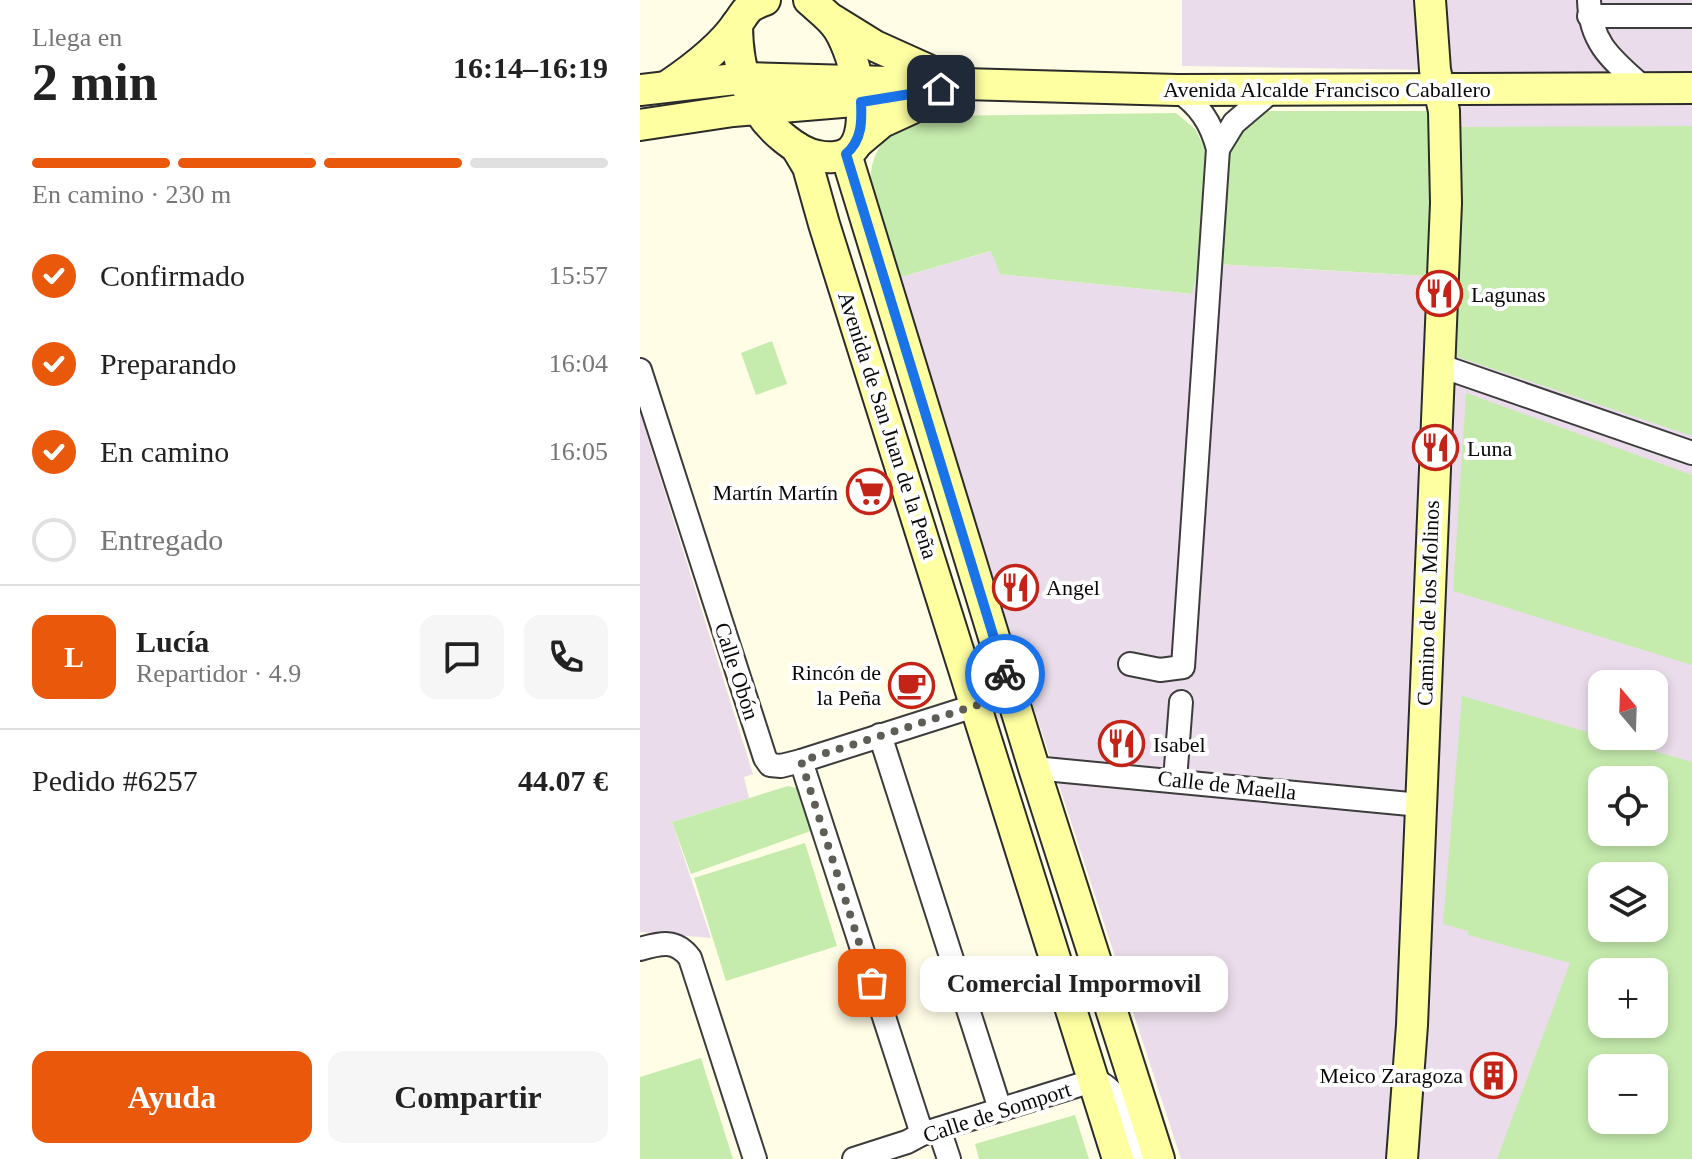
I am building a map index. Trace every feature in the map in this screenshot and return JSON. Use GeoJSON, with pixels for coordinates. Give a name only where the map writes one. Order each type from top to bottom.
{"type":"FeatureCollection","features":[{"type":"Feature","properties":{"kind":"main road","name":"Camino de los Molinos"},"geometry":{"type":"LineString","coordinates":[[1402,1159],[1412,1025],[1446,203],[1444,111],[1435,70],[1430,0]]}},
{"type":"Feature","properties":{"kind":"main road","name":"Avenida Alcalde Francisco Caballero"},"geometry":{"type":"LineString","coordinates":[[814,5],[875,46],[963,85]]}},
{"type":"Feature","properties":{"kind":"main road"},"geometry":{"type":"LineString","coordinates":[[655,87],[744,78],[859,91],[843,38],[814,5]]}},
{"type":"Feature","properties":{"kind":"main road"},"geometry":{"type":"LineString","coordinates":[[655,87],[699,61],[747,9]]}},
{"type":"Feature","properties":{"kind":"main road","name":"Avenida de San Juan de la Peña"},"geometry":{"type":"LineString","coordinates":[[747,9],[738,50],[744,78],[757,109],[773,129],[796,147],[815,156],[833,157],[852,148],[861,128],[859,91]]}},
{"type":"Feature","properties":{"kind":"main road","name":"Avenida Alcalde Francisco Caballero"},"geometry":{"type":"LineString","coordinates":[[852,148],[882,122],[963,85]]}},
{"type":"Feature","properties":{"kind":"main road","name":"Avenida Alcalde Francisco Caballero"},"geometry":{"type":"LineString","coordinates":[[640,125],[859,91],[963,85],[1177,90],[1692,88]]}},
{"type":"Feature","properties":{"kind":"main road","name":"Avenida de San Juan de la Peña"},"geometry":{"type":"LineString","coordinates":[[796,147],[812,177],[824,224],[1118,1159]]}},
{"type":"Feature","properties":{"kind":"main road","name":"Avenida de San Juan de la Peña"},"geometry":{"type":"LineString","coordinates":[[852,148],[1034,768],[1159,1159]]}},
{"type":"Feature","properties":{"kind":"street"},"geometry":{"type":"LineString","coordinates":[[1645,89],[1601,47],[1592,31],[1589,8],[1692,16]]}},
{"type":"Feature","properties":{"kind":"street"},"geometry":{"type":"LineString","coordinates":[[1218,149],[1234,123],[1274,89]]}},
{"type":"Feature","properties":{"kind":"street"},"geometry":{"type":"LineString","coordinates":[[1130,664],[1160,670],[1183,667],[1218,149],[1201,110],[1177,90]]}},
{"type":"Feature","properties":{"kind":"street"},"geometry":{"type":"LineString","coordinates":[[1438,365],[1692,453]]}},
{"type":"Feature","properties":{"kind":"street","name":"Calle Obón"},"geometry":{"type":"LineString","coordinates":[[640,370],[765,758],[775,767],[801,761],[977,705]]}},
{"type":"Feature","properties":{"kind":"street"},"geometry":{"type":"LineString","coordinates":[[977,705],[998,696],[1007,679]]}},
{"type":"Feature","properties":{"kind":"street"},"geometry":{"type":"LineString","coordinates":[[1175,780],[1181,702]]}},
{"type":"Feature","properties":{"kind":"street"},"geometry":{"type":"LineString","coordinates":[[880,735],[1000,1109]]}},
{"type":"Feature","properties":{"kind":"street"},"geometry":{"type":"LineString","coordinates":[[801,761],[930,1132],[949,1159]]}},
{"type":"Feature","properties":{"kind":"street","name":"Calle de Maella"},"geometry":{"type":"LineString","coordinates":[[1034,768],[1420,805]]}},
{"type":"Feature","properties":{"kind":"street"},"geometry":{"type":"LineString","coordinates":[[640,949],[662,943],[672,944],[683,949],[690,958],[755,1159]]}},
{"type":"Feature","properties":{"kind":"street","name":"Calle de Somport"},"geometry":{"type":"LineString","coordinates":[[854,1159],[1095,1080]]}},
{"type":"Feature","properties":{"kind":"street","name":"Avenida de San Juan de la Peña"},"geometry":{"type":"LineString","coordinates":[[1095,1080],[1112,1090],[1119,1099],[1140,1159]]}},
{"type":"Feature","properties":{"kind":"shaded area"},"geometry":{"type":"Polygon","coordinates":[[[1182,0],[1692,0],[1692,1159],[1181,1159],[894,279],[992,251],[1000,274],[1191,294],[1198,263],[1442,277],[1435,70],[1182,66],[1182,0]]]}},
{"type":"Feature","properties":{"kind":"shaded area"},"geometry":{"type":"Polygon","coordinates":[[[640,413],[753,774],[744,777],[749,798],[672,822],[711,938],[640,932],[640,413]]]}},
{"type":"Feature","properties":{"kind":"green space"},"geometry":{"type":"Polygon","coordinates":[[[1245,111],[1444,111],[1442,277],[1199,263],[1192,294],[1000,274],[991,251],[894,279],[877,225],[870,186],[877,151],[888,137],[907,125],[927,116],[1176,113],[1195,129],[1205,148],[1236,145],[1245,111]]]}},
{"type":"Feature","properties":{"kind":"green space"},"geometry":{"type":"Polygon","coordinates":[[[1692,126],[1692,436],[1452,355],[1461,127],[1692,126]]]}},
{"type":"Feature","properties":{"kind":"green space"},"geometry":{"type":"Polygon","coordinates":[[[772,341],[787,384],[756,395],[741,353],[772,341]]]}},
{"type":"Feature","properties":{"kind":"green space"},"geometry":{"type":"Polygon","coordinates":[[[1466,393],[1692,475],[1692,665],[1453,591],[1466,393]]]}},
{"type":"Feature","properties":{"kind":"green space"},"geometry":{"type":"Polygon","coordinates":[[[1462,696],[1588,732],[1588,750],[1650,750],[1692,762],[1692,1159],[1497,1159],[1570,963],[1468,935],[1468,931],[1443,924],[1462,696]]]}},
{"type":"Feature","properties":{"kind":"green space"},"geometry":{"type":"Polygon","coordinates":[[[788,786],[810,791],[822,827],[691,874],[672,822],[788,786]]]}},
{"type":"Feature","properties":{"kind":"green space"},"geometry":{"type":"Polygon","coordinates":[[[805,843],[837,946],[726,981],[694,878],[805,843]]]}},
{"type":"Feature","properties":{"kind":"green space"},"geometry":{"type":"Polygon","coordinates":[[[701,1058],[733,1159],[640,1159],[640,1077],[701,1058]]]}},
{"type":"Feature","properties":{"kind":"green space"},"geometry":{"type":"Polygon","coordinates":[[[1075,1115],[1089,1159],[979,1159],[975,1144],[1075,1115]]]}},
{"type":"Feature","properties":{"kind":"way so far"},"geometry":{"type":"LineString","coordinates":[[872,983],[801,761],[990,701],[1003,689],[1007,679],[1005,674]]}},
{"type":"Feature","properties":{"kind":"place","name":"Lagunas"},"geometry":{"type":"Point","coordinates":[1440,294]}},
{"type":"Feature","properties":{"kind":"place","name":"Luna"},"geometry":{"type":"Point","coordinates":[1436,448]}},
{"type":"Feature","properties":{"kind":"place","name":"Martín Martín"},"geometry":{"type":"Point","coordinates":[869,492]}},
{"type":"Feature","properties":{"kind":"place","name":"Angel"},"geometry":{"type":"Point","coordinates":[1015,587]}},
{"type":"Feature","properties":{"kind":"place","name":"Rincón de la Peña"},"geometry":{"type":"Point","coordinates":[912,685]}},
{"type":"Feature","properties":{"kind":"place","name":"Isabel"},"geometry":{"type":"Point","coordinates":[1122,744]}},
{"type":"Feature","properties":{"kind":"place","name":"Comercial Impormovil"},"geometry":{"type":"Point","coordinates":[872,983]}},
{"type":"Feature","properties":{"kind":"place","name":"Meico Zaragoza"},"geometry":{"type":"Point","coordinates":[1494,1075]}},
{"type":"Feature","properties":{"kind":"route"},"geometry":{"type":"LineString","coordinates":[[941,89],[861,102],[861,128],[857,143],[846,154],[1005,674]]}}]}
